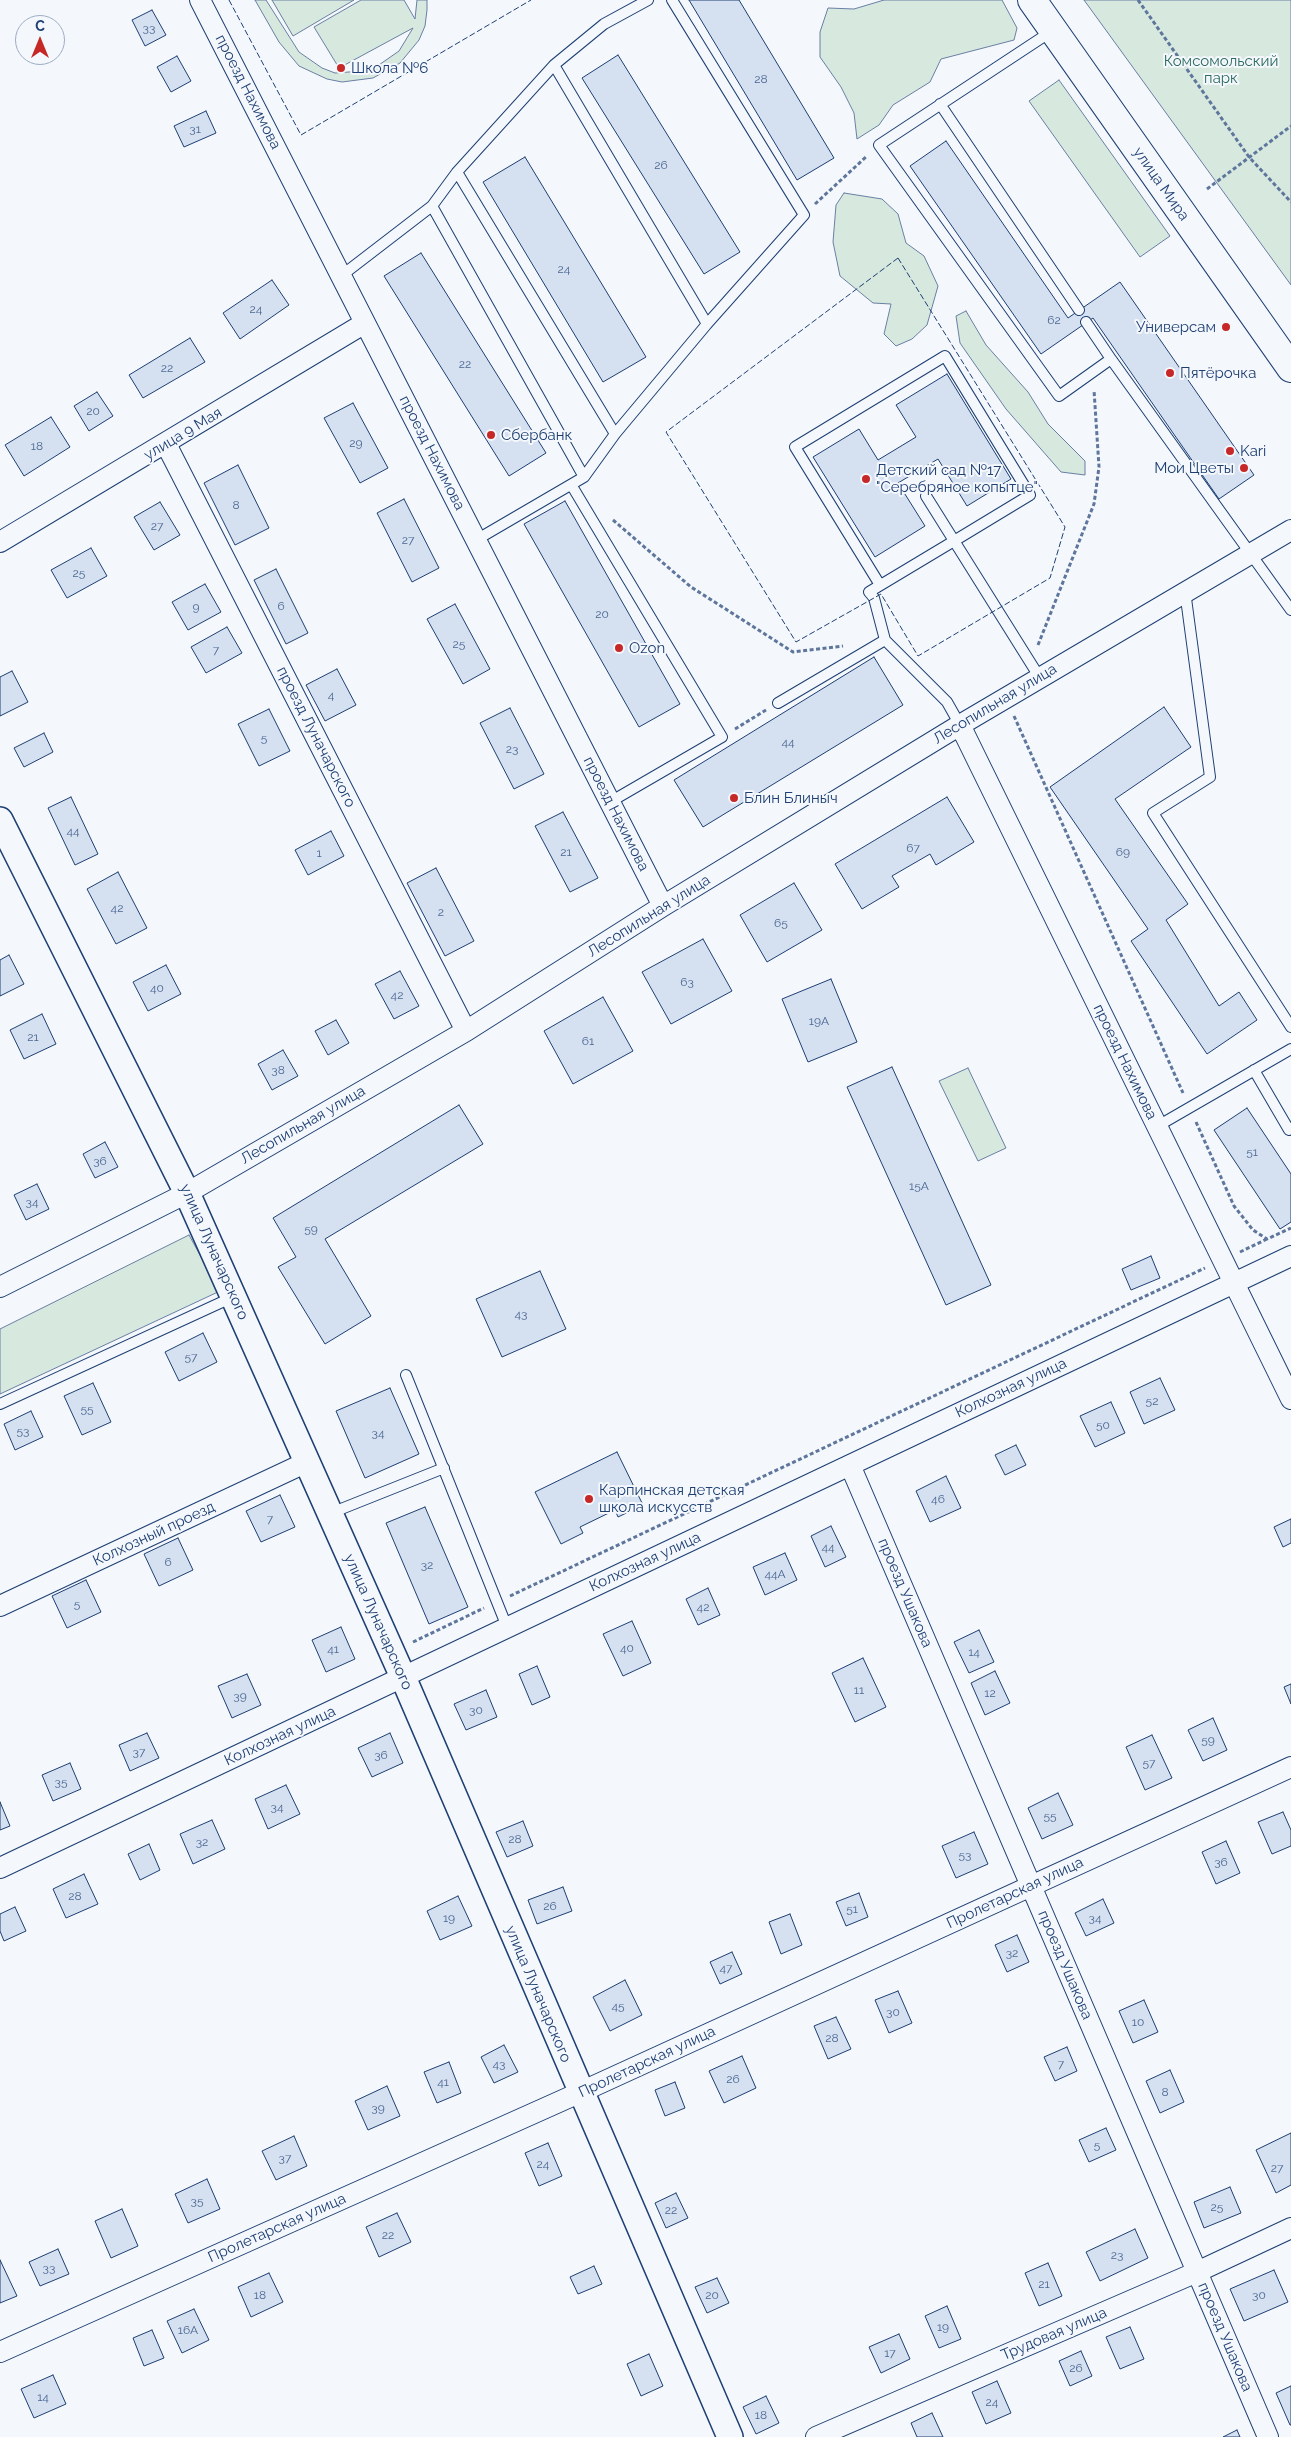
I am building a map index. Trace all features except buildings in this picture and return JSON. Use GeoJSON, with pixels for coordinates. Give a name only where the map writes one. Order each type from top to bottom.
{"type":"FeatureCollection","features":[{"type":"Feature","properties":{"kind":"main road","name":"улица Мира"},"geometry":{"type":"LineString","coordinates":[[1032,0],[1291,368]]}},
{"type":"Feature","properties":{"kind":"street","name":"проезд Нахимова"},"geometry":{"type":"LineString","coordinates":[[200,0],[664,906]]}},
{"type":"Feature","properties":{"kind":"street","name":"улица 9 Мая"},"geometry":{"type":"LineString","coordinates":[[0,542],[365,323]]}},
{"type":"Feature","properties":{"kind":"street","name":"проезд Луначарского"},"geometry":{"type":"LineString","coordinates":[[166,444],[466,1031]]}},
{"type":"Feature","properties":{"kind":"street","name":"Лесопильная улица"},"geometry":{"type":"LineString","coordinates":[[0,1287],[188,1192],[466,1031],[664,906],[960,725],[1291,530]]}},
{"type":"Feature","properties":{"kind":"street","name":"проезд Нахимова"},"geometry":{"type":"LineString","coordinates":[[960,725],[1232,1284],[1291,1399]]}},
{"type":"Feature","properties":{"kind":"street","name":"улица Луначарского"},"geometry":{"type":"LineString","coordinates":[[0,820],[188,1192],[403,1677],[730,2437]]}},
{"type":"Feature","properties":{"kind":"street","name":"Колхозная улица"},"geometry":{"type":"LineString","coordinates":[[0,1868],[1291,1256]]}},
{"type":"Feature","properties":{"kind":"street","name":"Колхозный проезд"},"geometry":{"type":"LineString","coordinates":[[0,1606],[307,1462]]}},
{"type":"Feature","properties":{"kind":"street","name":"проезд Ушакова"},"geometry":{"type":"LineString","coordinates":[[850,1465],[1268,2437]]}},
{"type":"Feature","properties":{"kind":"street","name":"Пролетарская улица"},"geometry":{"type":"LineString","coordinates":[[0,2352],[580,2092],[1291,1767]]}},
{"type":"Feature","properties":{"kind":"street","name":"Трудовая улица"},"geometry":{"type":"LineString","coordinates":[[816,2437],[1197,2272],[1291,2228]]}},
{"type":"Feature","properties":{"kind":"lane"},"geometry":{"type":"LineString","coordinates":[[341,276],[432,206],[457,172],[554,65],[604,24],[648,0]]}},
{"type":"Feature","properties":{"kind":"lane"},"geometry":{"type":"LineString","coordinates":[[476,540],[572,486],[584,477],[615,434],[707,324],[804,215],[672,0]]}},
{"type":"Feature","properties":{"kind":"lane"},"geometry":{"type":"LineString","coordinates":[[1053,30],[879,144],[1059,396],[1111,359]]}},
{"type":"Feature","properties":{"kind":"lane"},"geometry":{"type":"LineString","coordinates":[[554,65],[707,324]]}},
{"type":"Feature","properties":{"kind":"lane"},"geometry":{"type":"LineString","coordinates":[[940,104],[1079,310]]}},
{"type":"Feature","properties":{"kind":"lane"},"geometry":{"type":"LineString","coordinates":[[457,172],[615,434]]}},
{"type":"Feature","properties":{"kind":"lane"},"geometry":{"type":"LineString","coordinates":[[432,206],[584,477]]}},
{"type":"Feature","properties":{"kind":"lane"},"geometry":{"type":"LineString","coordinates":[[1086,322],[1291,610]]}},
{"type":"Feature","properties":{"kind":"lane"},"geometry":{"type":"LineString","coordinates":[[880,585],[796,447],[944,356],[1030,495],[870,592],[874,598],[885,640],[948,702],[960,725]]}},
{"type":"Feature","properties":{"kind":"lane"},"geometry":{"type":"LineString","coordinates":[[572,486],[722,737],[610,802]]}},
{"type":"Feature","properties":{"kind":"lane"},"geometry":{"type":"LineString","coordinates":[[926,496],[1040,678]]}},
{"type":"Feature","properties":{"kind":"lane"},"geometry":{"type":"LineString","coordinates":[[1185,591],[1210,777],[1153,813],[1291,1027]]}},
{"type":"Feature","properties":{"kind":"lane"},"geometry":{"type":"LineString","coordinates":[[778,704],[885,640]]}},
{"type":"Feature","properties":{"kind":"lane"},"geometry":{"type":"LineString","coordinates":[[1156,1127],[1291,1049]]}},
{"type":"Feature","properties":{"kind":"lane"},"geometry":{"type":"LineString","coordinates":[[1254,1070],[1289,1130],[1291,1128]]}},
{"type":"Feature","properties":{"kind":"lane"},"geometry":{"type":"LineString","coordinates":[[0,1404],[234,1296]]}},
{"type":"Feature","properties":{"kind":"lane"},"geometry":{"type":"LineString","coordinates":[[406,1375],[507,1627]]}},
{"type":"Feature","properties":{"kind":"lane"},"geometry":{"type":"LineString","coordinates":[[330,1514],[444,1468]]}},
{"type":"Feature","properties":{"kind":"path"},"geometry":{"type":"LineString","coordinates":[[1138,0],[1249,156],[1291,202]]}},
{"type":"Feature","properties":{"kind":"path"},"geometry":{"type":"LineString","coordinates":[[1207,189],[1291,126]]}},
{"type":"Feature","properties":{"kind":"path"},"geometry":{"type":"LineString","coordinates":[[804,215],[879,144]]}},
{"type":"Feature","properties":{"kind":"path"},"geometry":{"type":"LineString","coordinates":[[1036,650],[1094,504],[1099,467],[1093,372]]}},
{"type":"Feature","properties":{"kind":"path"},"geometry":{"type":"LineString","coordinates":[[609,517],[691,587],[793,652],[848,645]]}},
{"type":"Feature","properties":{"kind":"path"},"geometry":{"type":"LineString","coordinates":[[1006,698],[1234,1206],[1253,1230],[1267,1239]]}},
{"type":"Feature","properties":{"kind":"path"},"geometry":{"type":"LineString","coordinates":[[722,737],[778,704]]}},
{"type":"Feature","properties":{"kind":"path"},"geometry":{"type":"LineString","coordinates":[[392,1652],[1291,1228]]}},
{"type":"Feature","properties":{"kind":"green space"},"geometry":{"type":"Polygon","coordinates":[[[255,0],[266,0],[299,52],[322,68],[335,73],[363,71],[376,67],[399,51],[413,28],[339,68],[314,27],[361,0],[404,0],[415,19],[417,0],[427,0],[427,10],[425,26],[419,40],[400,63],[373,78],[342,82],[327,79],[299,66],[279,42],[255,0]]]}},
{"type":"Feature","properties":{"kind":"green space"},"geometry":{"type":"Polygon","coordinates":[[[272,0],[354,0],[293,36],[272,0]]]}},
{"type":"Feature","properties":{"kind":"green space"},"geometry":{"type":"Polygon","coordinates":[[[884,0],[1002,0],[1017,28],[1014,40],[941,59],[930,82],[893,105],[879,125],[857,139],[854,113],[841,87],[820,57],[820,32],[828,8],[854,9],[884,0]]]}},
{"type":"Feature","properties":{"kind":"green space","name":"Комсомольский парк"},"geometry":{"type":"Polygon","coordinates":[[[1084,0],[1291,0],[1291,285],[1084,0]]]}},
{"type":"Feature","properties":{"kind":"green space"},"geometry":{"type":"Polygon","coordinates":[[[1059,80],[1170,236],[1140,257],[1029,101],[1059,80]]]}},
{"type":"Feature","properties":{"kind":"green space"},"geometry":{"type":"Polygon","coordinates":[[[844,193],[882,199],[898,214],[906,243],[924,256],[938,286],[927,325],[912,339],[896,346],[884,334],[891,304],[873,303],[840,276],[833,242],[836,205],[844,193]]]}},
{"type":"Feature","properties":{"kind":"green space"},"geometry":{"type":"Polygon","coordinates":[[[966,311],[986,345],[1028,392],[1048,424],[1085,461],[1085,475],[1061,472],[1006,409],[960,343],[956,316],[966,311]]]}},
{"type":"Feature","properties":{"kind":"green space"},"geometry":{"type":"Polygon","coordinates":[[[968,1068],[1006,1148],[978,1161],[939,1081],[968,1068]]]}},
{"type":"Feature","properties":{"kind":"green space"},"geometry":{"type":"Polygon","coordinates":[[[189,1235],[220,1291],[0,1394],[0,1329],[189,1235]]]}},
{"type":"Feature","properties":{"kind":"fence"},"geometry":{"type":"LineString","coordinates":[[229,0],[301,135],[531,0]]}},
{"type":"Feature","properties":{"kind":"fence"},"geometry":{"type":"LineString","coordinates":[[898,258],[1065,527],[1050,578],[918,656],[881,594],[796,642],[666,432],[898,258]]}},
{"type":"Feature","properties":{"kind":"place","name":"Школа №6"},"geometry":{"type":"Point","coordinates":[341,68]}},
{"type":"Feature","properties":{"kind":"place","name":"Универсам"},"geometry":{"type":"Point","coordinates":[1226,327]}},
{"type":"Feature","properties":{"kind":"place","name":"Пятёрочка"},"geometry":{"type":"Point","coordinates":[1170,373]}},
{"type":"Feature","properties":{"kind":"place","name":"Сбербанк"},"geometry":{"type":"Point","coordinates":[491,435]}},
{"type":"Feature","properties":{"kind":"place","name":"Kari"},"geometry":{"type":"Point","coordinates":[1230,451]}},
{"type":"Feature","properties":{"kind":"place","name":"Мои Цветы"},"geometry":{"type":"Point","coordinates":[1244,468]}},
{"type":"Feature","properties":{"kind":"place","name":"Детский сад №17 \"Серебряное копытце\""},"geometry":{"type":"Point","coordinates":[866,479]}},
{"type":"Feature","properties":{"kind":"place","name":"Ozon"},"geometry":{"type":"Point","coordinates":[619,648]}},
{"type":"Feature","properties":{"kind":"place","name":"Блин Блиныч"},"geometry":{"type":"Point","coordinates":[734,798]}},
{"type":"Feature","properties":{"kind":"place","name":"Карпинская детская школа искусств"},"geometry":{"type":"Point","coordinates":[589,1499]}}]}
